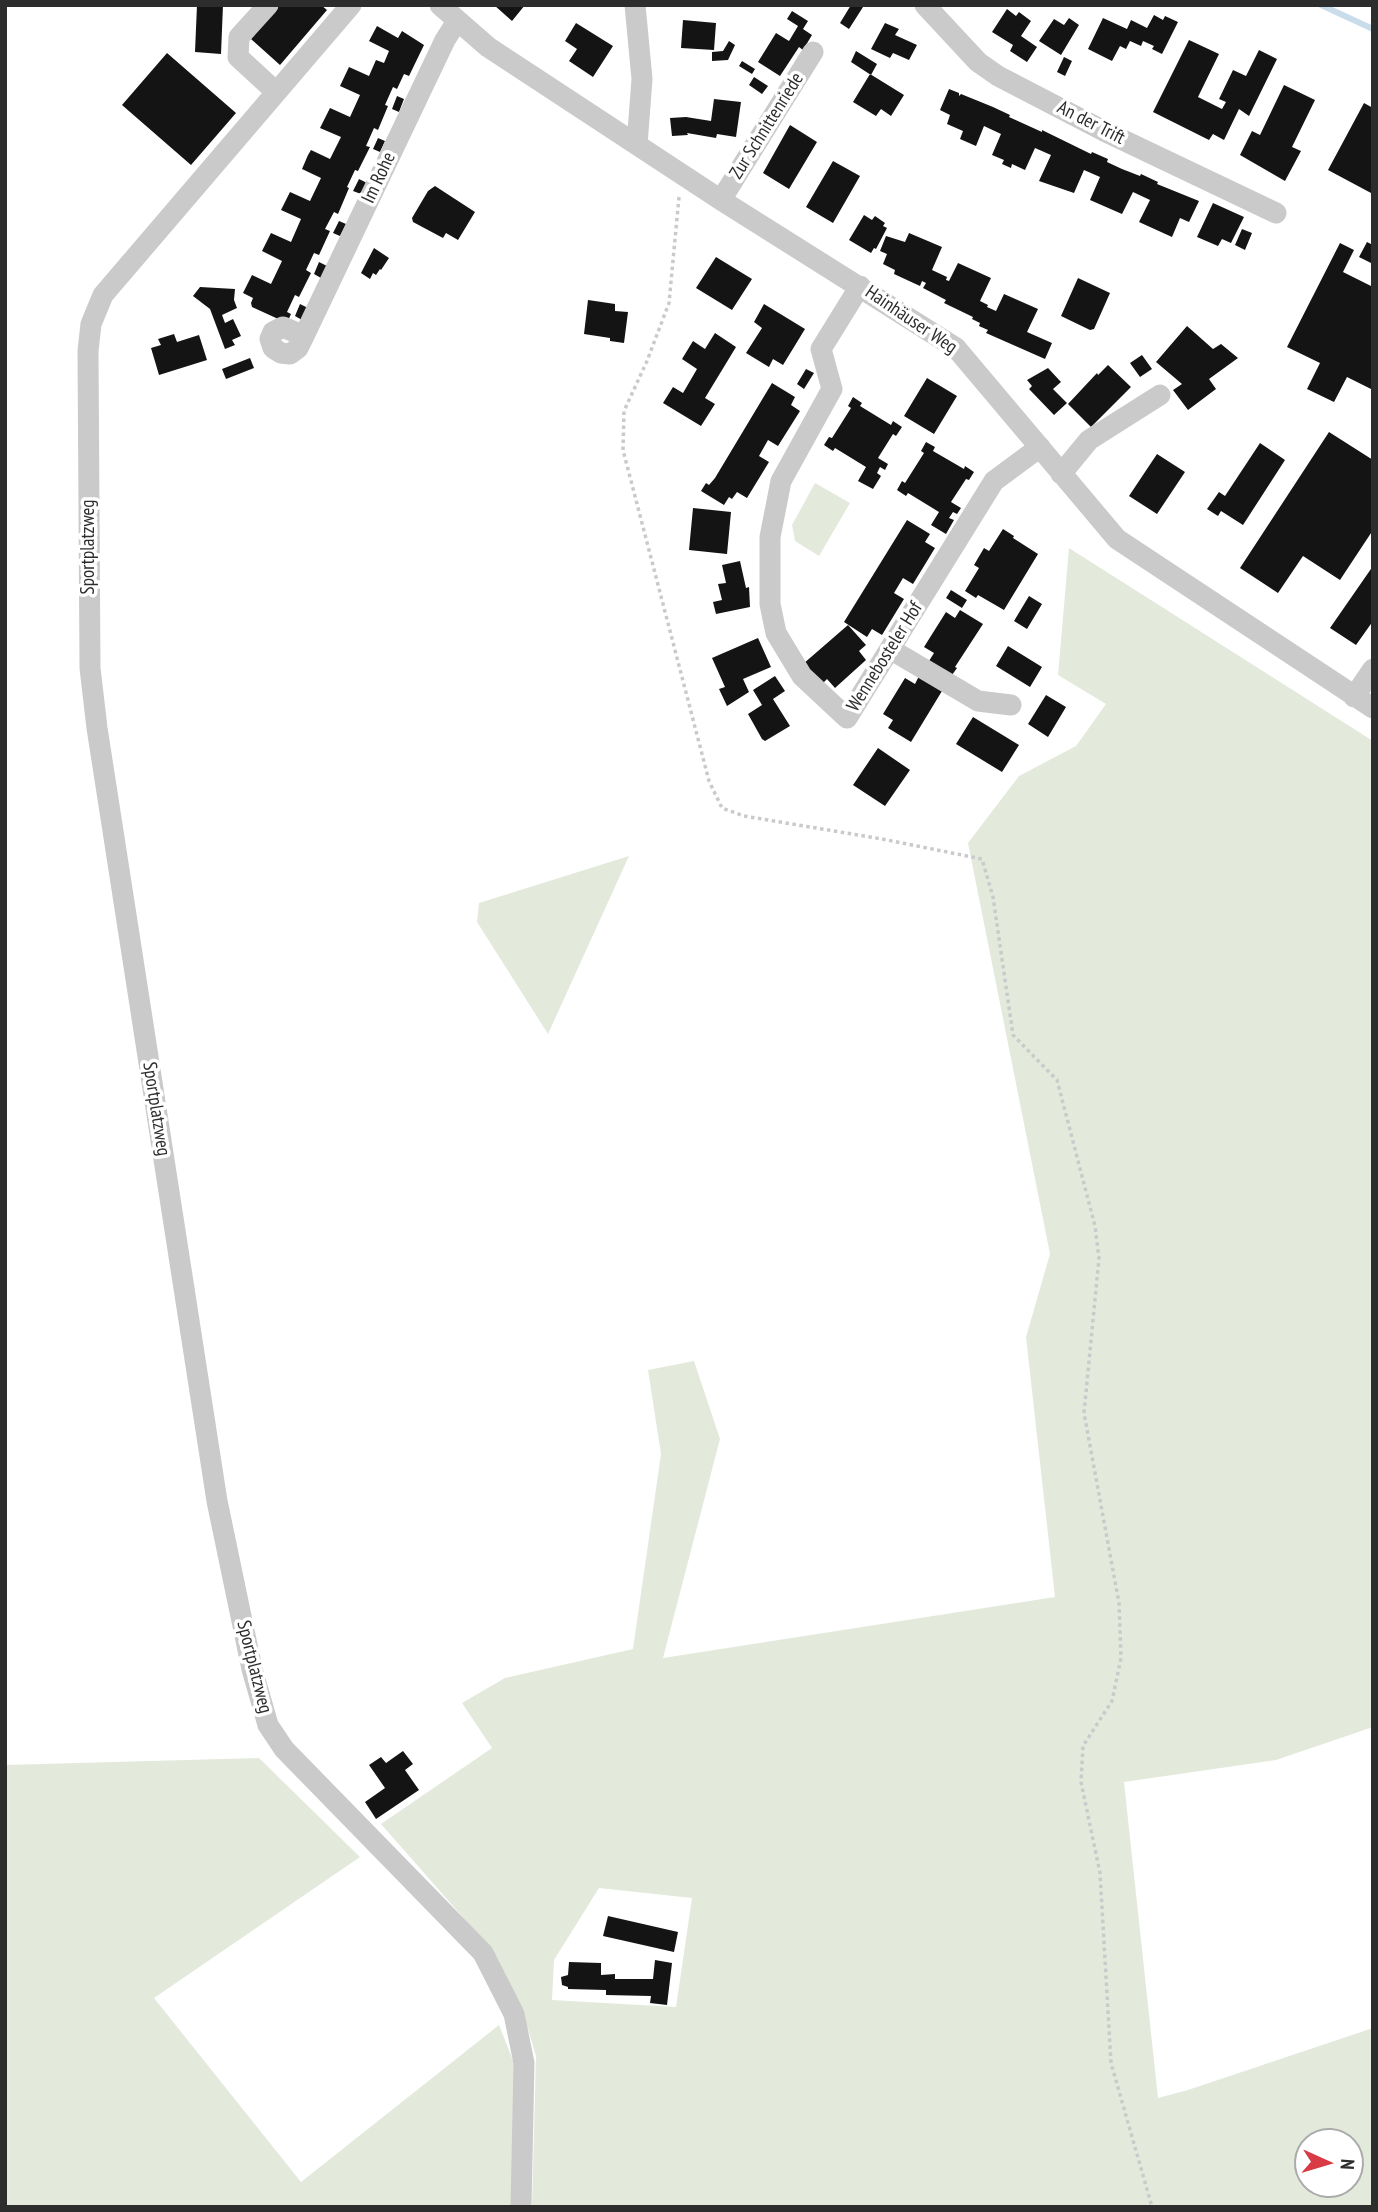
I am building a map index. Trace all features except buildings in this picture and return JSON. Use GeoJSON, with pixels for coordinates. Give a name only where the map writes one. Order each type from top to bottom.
{"type":"FeatureCollection","features":[{"type":"Feature","properties":{"kind":"street"},"geometry":{"type":"LineString","coordinates":[[268,5],[239,37],[238,57],[276,92]]}},
{"type":"Feature","properties":{"kind":"street","name":"Sportplatzweg"},"geometry":{"type":"LineString","coordinates":[[351,5],[103,295],[91,324],[88,351],[90,668],[99,742],[217,1502],[251,1669],[268,1725],[284,1749],[483,1953],[514,2014],[524,2063],[521,2207]]}},
{"type":"Feature","properties":{"kind":"street","name":"Hainhäuser Weg"},"geometry":{"type":"LineString","coordinates":[[440,5],[488,47],[721,200],[956,348],[1117,539],[1373,708]]}},
{"type":"Feature","properties":{"kind":"street"},"geometry":{"type":"LineString","coordinates":[[635,5],[642,79],[637,145]]}},
{"type":"Feature","properties":{"kind":"street","name":"An der Trift"},"geometry":{"type":"LineString","coordinates":[[925,5],[978,62],[998,76],[1104,131],[1276,213]]}},
{"type":"Feature","properties":{"kind":"street","name":"Im Rohe"},"geometry":{"type":"LineString","coordinates":[[304,336],[439,52],[457,21]]}},
{"type":"Feature","properties":{"kind":"street","name":"Zur Schnittenriede"},"geometry":{"type":"LineString","coordinates":[[721,200],[813,52]]}},
{"type":"Feature","properties":{"kind":"street","name":"Wennebosteler Hof"},"geometry":{"type":"LineString","coordinates":[[860,286],[821,349],[832,389],[781,481],[770,537],[770,604],[776,633],[802,676],[847,718],[994,481],[1040,447]]}},
{"type":"Feature","properties":{"kind":"street"},"geometry":{"type":"LineString","coordinates":[[1061,474],[1089,440],[1160,395]]}},
{"type":"Feature","properties":{"kind":"street"},"geometry":{"type":"LineString","coordinates":[[890,649],[978,701],[1011,705]]}},
{"type":"Feature","properties":{"kind":"street"},"geometry":{"type":"LineString","coordinates":[[1354,696],[1373,669]]}},
{"type":"Feature","properties":{"kind":"path"},"geometry":{"type":"LineString","coordinates":[[681,174],[669,303],[624,411],[623,450],[709,781],[722,808],[744,816],[982,859],[993,897],[1013,1035],[1057,1080],[1096,1226],[1099,1258],[1084,1413],[1119,1603],[1121,1658],[1112,1701],[1083,1746],[1081,1782],[1100,1873],[1111,2063],[1152,2207]]}},
{"type":"Feature","properties":{"kind":"shaded area"},"geometry":{"type":"Polygon","coordinates":[[[815,483],[850,503],[819,556],[795,541],[792,525],[815,483]]]}},
{"type":"Feature","properties":{"kind":"shaded area"},"geometry":{"type":"Polygon","coordinates":[[[1069,548],[1373,741],[1373,1727],[1276,1760],[1124,1782],[1158,2098],[1373,2028],[1373,2207],[532,2207],[536,2056],[528,2029],[489,1947],[381,1824],[492,1748],[462,1703],[505,1678],[633,1649],[661,1454],[648,1370],[694,1361],[720,1439],[663,1658],[1055,1597],[1026,1337],[1050,1254],[968,843],[1019,776],[1076,746],[1106,704],[1058,675],[1069,548]],[[599,1888],[554,1960],[552,2000],[676,2007],[692,1898],[599,1888]]]}},
{"type":"Feature","properties":{"kind":"shaded area"},"geometry":{"type":"Polygon","coordinates":[[[629,856],[548,1034],[477,922],[479,903],[629,856]]]}},
{"type":"Feature","properties":{"kind":"shaded area"},"geometry":{"type":"Polygon","coordinates":[[[259,1758],[360,1857],[154,1998],[301,2182],[499,2025],[516,2068],[511,2207],[5,2207],[5,1765],[259,1758]]]}},
{"type":"Feature","properties":{"kind":"waterway"},"geometry":{"type":"LineString","coordinates":[[1321,5],[1373,29]]}}]}
